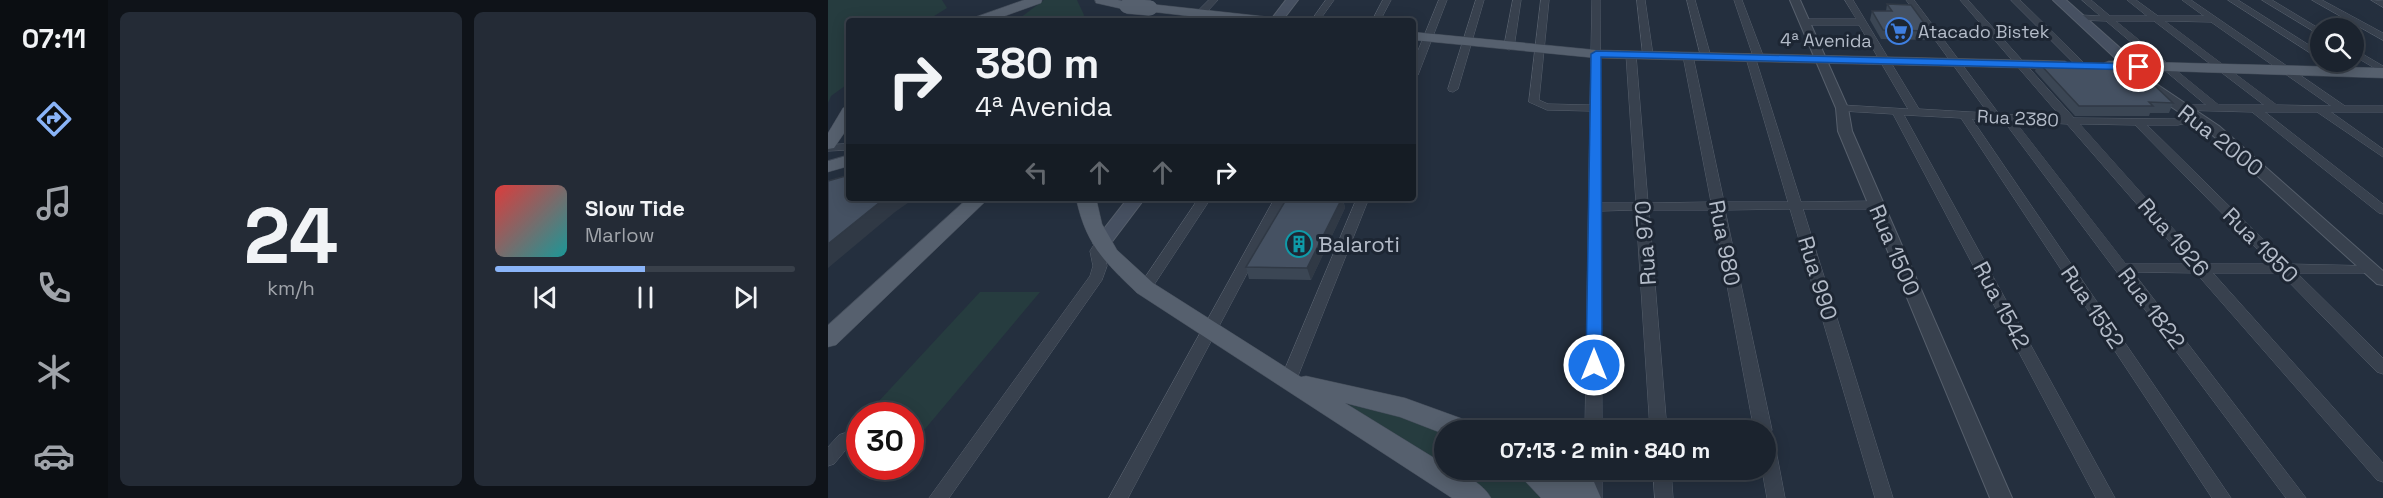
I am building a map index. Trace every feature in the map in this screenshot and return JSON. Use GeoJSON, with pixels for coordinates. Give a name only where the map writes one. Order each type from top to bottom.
{"type":"FeatureCollection","features":[{"type":"Feature","properties":{"kind":"main road"},"geometry":{"type":"LineString","coordinates":[[986,18],[1036,0]]}},
{"type":"Feature","properties":{"kind":"main road"},"geometry":{"type":"LineString","coordinates":[[1101,0],[1241,18]]}},
{"type":"Feature","properties":{"kind":"main road"},"geometry":{"type":"LineString","coordinates":[[1278,18],[1292,0]]}},
{"type":"Feature","properties":{"kind":"main road","name":"Rua 2000"},"geometry":{"type":"LineString","coordinates":[[2059,0],[2133,67]]}},
{"type":"Feature","properties":{"kind":"main road"},"geometry":{"type":"LineString","coordinates":[[1193,18],[1203,14]]}},
{"type":"Feature","properties":{"kind":"main road","name":"4ª Avenida"},"geometry":{"type":"LineString","coordinates":[[1420,37],[1539,50],[1648,56],[2310,71]]}},
{"type":"Feature","properties":{"kind":"main road","name":"4ª Avenida"},"geometry":{"type":"LineString","coordinates":[[2364,72],[2383,71]]}},
{"type":"Feature","properties":{"kind":"main road"},"geometry":{"type":"LineString","coordinates":[[828,146],[846,116]]}},
{"type":"Feature","properties":{"kind":"main road"},"geometry":{"type":"LineString","coordinates":[[828,167],[846,161]]}},
{"type":"Feature","properties":{"kind":"main road"},"geometry":{"type":"LineString","coordinates":[[828,339],[976,201]]}},
{"type":"Feature","properties":{"kind":"main road"},"geometry":{"type":"LineString","coordinates":[[1087,201],[1092,224],[1102,243],[1117,263],[1145,288],[1288,381],[1476,498]]}},
{"type":"Feature","properties":{"kind":"main road"},"geometry":{"type":"LineString","coordinates":[[1102,243],[1135,201]]}},
{"type":"Feature","properties":{"kind":"main road"},"geometry":{"type":"LineString","coordinates":[[1288,381],[1405,408],[1437,420]]}},
{"type":"Feature","properties":{"kind":"main road"},"geometry":{"type":"LineString","coordinates":[[1542,480],[1559,498]]}},
{"type":"Feature","properties":{"kind":"main road"},"geometry":{"type":"LineString","coordinates":[[1577,480],[1581,483],[1586,498]]}},
{"type":"Feature","properties":{"kind":"street"},"geometry":{"type":"LineString","coordinates":[[1203,14],[1214,0]]}},
{"type":"Feature","properties":{"kind":"street"},"geometry":{"type":"LineString","coordinates":[[1317,18],[1330,0]]}},
{"type":"Feature","properties":{"kind":"street"},"geometry":{"type":"LineString","coordinates":[[1378,18],[1388,0]]}},
{"type":"Feature","properties":{"kind":"street"},"geometry":{"type":"LineString","coordinates":[[1416,59],[1420,37],[1443,0]]}},
{"type":"Feature","properties":{"kind":"street"},"geometry":{"type":"LineString","coordinates":[[1454,89],[1480,0]]}},
{"type":"Feature","properties":{"kind":"street"},"geometry":{"type":"LineString","coordinates":[[1509,46],[1517,0]]}},
{"type":"Feature","properties":{"kind":"street"},"geometry":{"type":"LineString","coordinates":[[1545,0],[1534,102],[1547,107],[1596,108]]}},
{"type":"Feature","properties":{"kind":"street"},"geometry":{"type":"LineString","coordinates":[[1593,420],[1596,0]]}},
{"type":"Feature","properties":{"kind":"street"},"geometry":{"type":"LineString","coordinates":[[1641,0],[1648,56]]}},
{"type":"Feature","properties":{"kind":"street"},"geometry":{"type":"LineString","coordinates":[[1692,0],[1706,57]]}},
{"type":"Feature","properties":{"kind":"street","name":"Rua 990"},"geometry":{"type":"LineString","coordinates":[[1737,0],[1884,498]]}},
{"type":"Feature","properties":{"kind":"street","name":"Rua 1500"},"geometry":{"type":"LineString","coordinates":[[1795,0],[1842,108],[1845,131],[1876,206],[2001,498]]}},
{"type":"Feature","properties":{"kind":"street"},"geometry":{"type":"LineString","coordinates":[[1849,0],[1915,112]]}},
{"type":"Feature","properties":{"kind":"street","name":"Rua 1822"},"geometry":{"type":"LineString","coordinates":[[1910,0],[1956,63],[2002,117],[2121,268],[2297,498]]}},
{"type":"Feature","properties":{"kind":"street","name":"Rua 1926"},"geometry":{"type":"LineString","coordinates":[[1964,0],[2383,475]]}},
{"type":"Feature","properties":{"kind":"street"},"geometry":{"type":"LineString","coordinates":[[2015,0],[2082,66]]}},
{"type":"Feature","properties":{"kind":"street"},"geometry":{"type":"LineString","coordinates":[[2086,0],[2216,108]]}},
{"type":"Feature","properties":{"kind":"street"},"geometry":{"type":"LineString","coordinates":[[2131,0],[2274,108]]}},
{"type":"Feature","properties":{"kind":"street"},"geometry":{"type":"LineString","coordinates":[[2186,0],[2343,109]]}},
{"type":"Feature","properties":{"kind":"street"},"geometry":{"type":"LineString","coordinates":[[2232,0],[2310,50]]}},
{"type":"Feature","properties":{"kind":"street"},"geometry":{"type":"LineString","coordinates":[[2266,0],[2310,26]]}},
{"type":"Feature","properties":{"kind":"street"},"geometry":{"type":"LineString","coordinates":[[2316,0],[2383,37]]}},
{"type":"Feature","properties":{"kind":"street"},"geometry":{"type":"LineString","coordinates":[[2375,0],[2383,4]]}},
{"type":"Feature","properties":{"kind":"street"},"geometry":{"type":"LineString","coordinates":[[2080,18],[2212,19]]}},
{"type":"Feature","properties":{"kind":"street"},"geometry":{"type":"LineString","coordinates":[[1805,21],[1862,22]]}},
{"type":"Feature","properties":{"kind":"street","name":"Rua 970"},"geometry":{"type":"LineString","coordinates":[[1631,55],[1658,420]]}},
{"type":"Feature","properties":{"kind":"street","name":"Rua 980"},"geometry":{"type":"LineString","coordinates":[[1688,56],[1761,420]]}},
{"type":"Feature","properties":{"kind":"street"},"geometry":{"type":"LineString","coordinates":[[2364,59],[2383,71]]}},
{"type":"Feature","properties":{"kind":"street","name":"Rua 2000"},"geometry":{"type":"LineString","coordinates":[[2133,67],[2187,111],[2214,129],[2383,280]]}},
{"type":"Feature","properties":{"kind":"street","name":"Rua 2380"},"geometry":{"type":"LineString","coordinates":[[1842,108],[2072,122],[2178,122],[2188,120],[2187,111],[2216,108],[2383,109]]}},
{"type":"Feature","properties":{"kind":"street"},"geometry":{"type":"LineString","coordinates":[[2254,108],[2383,210]]}},
{"type":"Feature","properties":{"kind":"street"},"geometry":{"type":"LineString","coordinates":[[2320,109],[2383,154]]}},
{"type":"Feature","properties":{"kind":"street","name":"Rua 1542"},"geometry":{"type":"LineString","coordinates":[[1897,111],[2106,498]]}},
{"type":"Feature","properties":{"kind":"street","name":"Rua 1552"},"geometry":{"type":"LineString","coordinates":[[1964,115],[2222,498]]}},
{"type":"Feature","properties":{"kind":"street","name":"Rua 1950"},"geometry":{"type":"LineString","coordinates":[[2138,122],[2383,368]]}},
{"type":"Feature","properties":{"kind":"street"},"geometry":{"type":"LineString","coordinates":[[828,146],[846,147]]}},
{"type":"Feature","properties":{"kind":"street"},"geometry":{"type":"LineString","coordinates":[[1145,288],[1203,201]]}},
{"type":"Feature","properties":{"kind":"street"},"geometry":{"type":"LineString","coordinates":[[1118,498],[1279,201]]}},
{"type":"Feature","properties":{"kind":"street"},"geometry":{"type":"LineString","coordinates":[[1288,381],[1362,201]]}},
{"type":"Feature","properties":{"kind":"street"},"geometry":{"type":"LineString","coordinates":[[1595,207],[1876,206]]}},
{"type":"Feature","properties":{"kind":"street"},"geometry":{"type":"LineString","coordinates":[[938,498],[1097,277],[1100,266],[1097,251],[1102,243]]}},
{"type":"Feature","properties":{"kind":"street"},"geometry":{"type":"LineString","coordinates":[[2121,268],[2371,269]]}},
{"type":"Feature","properties":{"kind":"street"},"geometry":{"type":"LineString","coordinates":[[828,459],[845,440]]}},
{"type":"Feature","properties":{"kind":"street"},"geometry":{"type":"LineString","coordinates":[[1593,480],[1593,498]]}},
{"type":"Feature","properties":{"kind":"street"},"geometry":{"type":"LineString","coordinates":[[1663,480],[1664,498]]}},
{"type":"Feature","properties":{"kind":"street"},"geometry":{"type":"LineString","coordinates":[[1773,480],[1776,498]]}},
{"type":"Feature","properties":{"kind":"green space"},"geometry":{"type":"Polygon","coordinates":[[[828,0],[942,0],[947,8],[931,18],[846,18],[846,85],[831,96],[828,103],[828,0]]]}},
{"type":"Feature","properties":{"kind":"green space"},"geometry":{"type":"Polygon","coordinates":[[[1044,0],[1077,0],[1084,15],[1083,18],[1020,18],[1044,0]]]}},
{"type":"Feature","properties":{"kind":"green space"},"geometry":{"type":"Polygon","coordinates":[[[980,292],[1040,292],[925,429],[924,402],[878,402],[980,292]]]}},
{"type":"Feature","properties":{"kind":"green space"},"geometry":{"type":"Polygon","coordinates":[[[1337,402],[1434,424],[1434,464],[1337,402]]]}},
{"type":"Feature","properties":{"kind":"green space"},"geometry":{"type":"Polygon","coordinates":[[[1460,480],[1526,480],[1549,498],[1488,498],[1460,480]]]}},
{"type":"Feature","properties":{"kind":"building"},"geometry":{"type":"Polygon","coordinates":[[[1887,4],[1911,5],[1930,31],[1883,30],[1872,11],[1892,11],[1887,4]]]}},
{"type":"Feature","properties":{"kind":"building"},"geometry":{"type":"Polygon","coordinates":[[[2038,62],[2132,64],[2173,103],[2149,102],[2153,106],[2079,106],[2038,62]]]}},
{"type":"Feature","properties":{"kind":"building"},"geometry":{"type":"Polygon","coordinates":[[[846,176],[846,201],[881,201],[828,244],[828,181],[846,176]]]}},
{"type":"Feature","properties":{"kind":"building","name":"Balaroti"},"geometry":{"type":"Polygon","coordinates":[[[1285,201],[1340,201],[1307,268],[1246,267],[1285,201]]]}},
{"type":"Feature","properties":{"kind":"place","name":"Atacado Bistek"},"geometry":{"type":"Point","coordinates":[1899,31]}},
{"type":"Feature","properties":{"kind":"place","name":"Balaroti"},"geometry":{"type":"Point","coordinates":[1299,244]}},
{"type":"Feature","properties":{"kind":"route"},"geometry":{"type":"LineString","coordinates":[[1594,365],[1596,54],[2139,67]]}}]}
